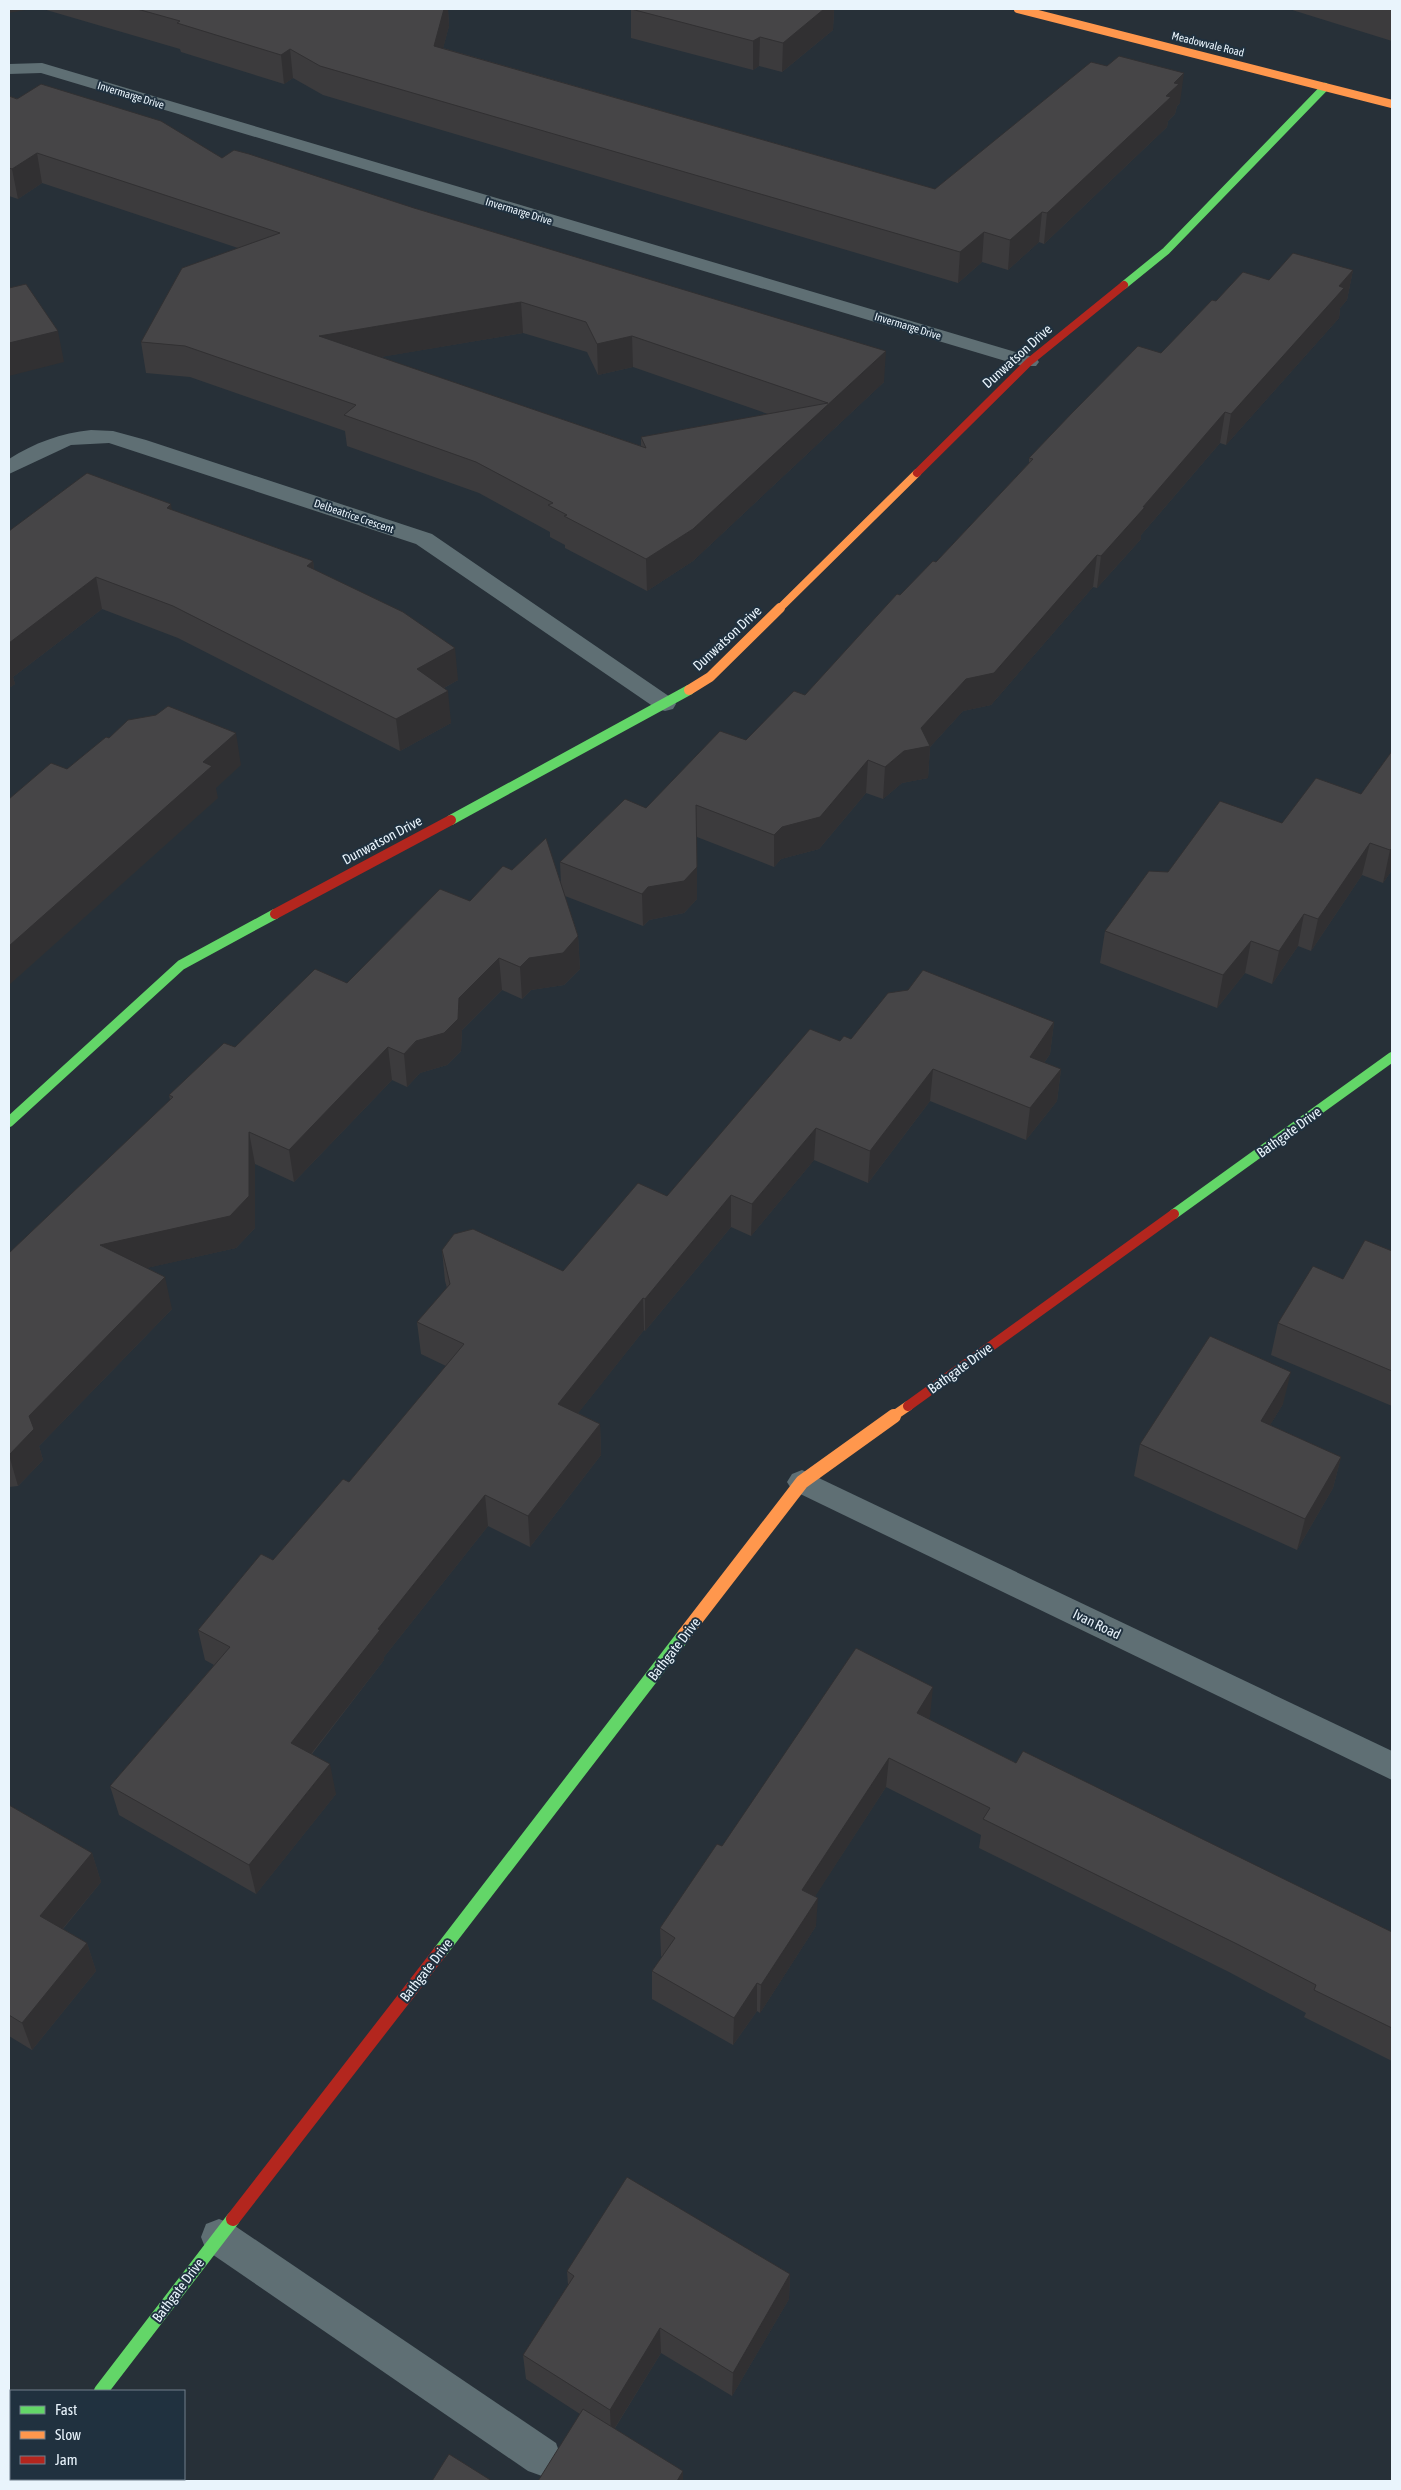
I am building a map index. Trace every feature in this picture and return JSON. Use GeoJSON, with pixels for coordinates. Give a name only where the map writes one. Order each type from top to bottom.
{"type":"FeatureCollection","features":[{"type":"Feature","properties":{"kind":"street","name":"Meadowvale Road"},"geometry":{"type":"LineString","coordinates":[[1018,9],[1392,104]]}},
{"type":"Feature","properties":{"kind":"street","name":"Invermarge Drive"},"geometry":{"type":"LineString","coordinates":[[9,69],[42,68],[1029,362]]}},
{"type":"Feature","properties":{"kind":"street","name":"Dunwatson Drive"},"geometry":{"type":"LineString","coordinates":[[9,1122],[181,965],[665,704],[710,677],[1029,362],[1166,252],[1325,87]]}},
{"type":"Feature","properties":{"kind":"street","name":"Delbeatrice Crescent"},"geometry":{"type":"LineString","coordinates":[[9,468],[53,443],[76,438],[105,436],[139,444],[424,539],[665,704]]}},
{"type":"Feature","properties":{"kind":"street","name":"Bathgate Drive"},"geometry":{"type":"LineString","coordinates":[[102,2390],[802,1482],[1392,1057]]}},
{"type":"Feature","properties":{"kind":"street","name":"Ivan Road"},"geometry":{"type":"LineString","coordinates":[[802,1482],[1392,1766]]}},
{"type":"Feature","properties":{"kind":"street"},"geometry":{"type":"LineString","coordinates":[[219,2237],[542,2457]]}},
{"type":"Feature","properties":{"kind":"building"},"geometry":{"type":"Polygon","coordinates":[[[137,9],[444,9],[434,46],[935,189],[1091,62],[1107,66],[1119,56],[1184,73],[1174,83],[1179,84],[1166,96],[1171,97],[1047,213],[1042,212],[1010,240],[984,232],[960,252],[320,66],[290,49],[281,55],[177,23],[180,21],[137,9]]]}},
{"type":"Feature","properties":{"kind":"building"},"geometry":{"type":"Polygon","coordinates":[[[631,9],[824,9],[783,43],[760,37],[753,41],[631,9]]]}},
{"type":"Feature","properties":{"kind":"building"},"geometry":{"type":"Polygon","coordinates":[[[41,84],[161,121],[222,158],[234,150],[249,154],[414,208],[886,351],[693,529],[646,559],[564,516],[567,515],[548,505],[553,503],[476,462],[344,415],[356,405],[185,346],[141,342],[182,268],[280,233],[37,153],[12,169],[9,168],[9,96],[17,99],[41,84]],[[521,302],[319,336],[646,448],[641,437],[828,403],[632,336],[597,344],[586,322],[521,302]]]}},
{"type":"Feature","properties":{"kind":"building"},"geometry":{"type":"Polygon","coordinates":[[[1293,253],[1353,270],[1339,286],[1344,288],[1231,414],[1225,412],[1143,507],[1145,507],[1101,556],[1097,555],[994,673],[966,679],[921,728],[930,746],[904,751],[885,767],[868,760],[820,817],[782,827],[774,835],[696,805],[697,867],[684,881],[648,887],[642,894],[560,862],[625,799],[646,808],[720,731],[746,740],[794,691],[805,695],[897,594],[900,595],[933,561],[936,562],[1033,459],[1029,458],[1138,346],[1161,353],[1212,300],[1216,301],[1243,272],[1269,280],[1293,253]]]}},
{"type":"Feature","properties":{"kind":"building"},"geometry":{"type":"Polygon","coordinates":[[[26,284],[58,331],[9,343],[9,288],[26,284]]]}},
{"type":"Feature","properties":{"kind":"building"},"geometry":{"type":"Polygon","coordinates":[[[87,473],[171,504],[167,508],[313,561],[307,566],[403,612],[455,648],[417,669],[448,691],[396,719],[173,606],[96,577],[9,643],[9,531],[87,473]]]}},
{"type":"Feature","properties":{"kind":"building"},"geometry":{"type":"Polygon","coordinates":[[[168,706],[236,733],[203,762],[212,766],[9,946],[9,799],[51,763],[67,769],[106,737],[109,738],[128,720],[156,715],[168,706]]]}},
{"type":"Feature","properties":{"kind":"building"},"geometry":{"type":"Polygon","coordinates":[[[1392,751],[1392,848],[1390,850],[1370,843],[1318,919],[1304,914],[1279,951],[1251,941],[1223,975],[1105,931],[1149,871],[1168,872],[1220,801],[1282,823],[1316,778],[1361,794],[1392,751]]]}},
{"type":"Feature","properties":{"kind":"building"},"geometry":{"type":"Polygon","coordinates":[[[546,838],[578,936],[563,953],[529,958],[520,967],[499,958],[459,998],[458,1019],[444,1033],[416,1041],[404,1054],[388,1047],[289,1150],[249,1132],[249,1196],[230,1216],[100,1245],[165,1277],[29,1416],[34,1429],[9,1455],[9,1253],[173,1097],[169,1095],[224,1043],[235,1047],[315,969],[347,983],[440,889],[470,901],[503,866],[512,870],[546,838]]]}},
{"type":"Feature","properties":{"kind":"building"},"geometry":{"type":"Polygon","coordinates":[[[923,970],[1054,1022],[1030,1057],[1061,1069],[1030,1108],[933,1069],[870,1151],[816,1128],[752,1204],[731,1195],[645,1299],[643,1298],[558,1404],[600,1424],[528,1516],[485,1495],[378,1629],[380,1630],[291,1743],[330,1764],[249,1865],[110,1786],[230,1647],[198,1630],[261,1554],[273,1560],[343,1479],[349,1482],[464,1344],[417,1322],[450,1284],[442,1250],[454,1234],[473,1229],[563,1271],[638,1183],[667,1196],[810,1029],[840,1041],[844,1036],[851,1039],[888,993],[908,990],[923,970]]]}},
{"type":"Feature","properties":{"kind":"building"},"geometry":{"type":"Polygon","coordinates":[[[1365,1240],[1392,1251],[1392,1371],[1278,1323],[1313,1266],[1343,1279],[1365,1240]]]}},
{"type":"Feature","properties":{"kind":"building"},"geometry":{"type":"Polygon","coordinates":[[[1210,1336],[1291,1372],[1261,1421],[1341,1457],[1305,1519],[1140,1444],[1210,1336]]]}},
{"type":"Feature","properties":{"kind":"building"},"geometry":{"type":"Polygon","coordinates":[[[856,1648],[933,1687],[917,1713],[1016,1763],[1023,1751],[1392,1932],[1392,2028],[1314,1990],[1316,1985],[1237,1944],[983,1819],[990,1808],[889,1758],[802,1890],[818,1898],[761,1985],[757,1983],[734,2018],[652,1971],[675,1938],[660,1928],[717,1844],[722,1846],[856,1648]]]}},
{"type":"Feature","properties":{"kind":"building"},"geometry":{"type":"Polygon","coordinates":[[[9,1805],[92,1853],[40,1916],[87,1943],[22,2023],[9,2015],[9,1805]]]}},
{"type":"Feature","properties":{"kind":"building"},"geometry":{"type":"Polygon","coordinates":[[[627,2177],[790,2274],[733,2373],[660,2328],[610,2410],[523,2355],[574,2276],[567,2271],[627,2177]]]}},
{"type":"Feature","properties":{"kind":"building"},"geometry":{"type":"Polygon","coordinates":[[[583,2409],[683,2471],[677,2481],[538,2481],[583,2409]]]}},
{"type":"Feature","properties":{"kind":"building"},"geometry":{"type":"Polygon","coordinates":[[[449,2454],[492,2481],[432,2481],[449,2454]]]}},
{"type":"Feature","properties":{"kind":"traffic: fast"},"geometry":{"type":"LineString","coordinates":[[1124,285],[1166,251],[1325,87]]}},
{"type":"Feature","properties":{"kind":"traffic: fast"},"geometry":{"type":"LineString","coordinates":[[451,820],[689,690]]}},
{"type":"Feature","properties":{"kind":"traffic: fast"},"geometry":{"type":"LineString","coordinates":[[9,1122],[181,965],[275,914]]}},
{"type":"Feature","properties":{"kind":"traffic: fast"},"geometry":{"type":"LineString","coordinates":[[1174,1214],[1392,1057]]}},
{"type":"Feature","properties":{"kind":"traffic: fast"},"geometry":{"type":"LineString","coordinates":[[440,1952],[684,1635]]}},
{"type":"Feature","properties":{"kind":"traffic: fast"},"geometry":{"type":"LineString","coordinates":[[102,2390],[233,2219]]}},
{"type":"Feature","properties":{"kind":"traffic: slow"},"geometry":{"type":"LineString","coordinates":[[1018,9],[1392,104]]}},
{"type":"Feature","properties":{"kind":"traffic: slow"},"geometry":{"type":"LineString","coordinates":[[689,690],[710,677],[917,473]]}},
{"type":"Feature","properties":{"kind":"traffic: slow"},"geometry":{"type":"LineString","coordinates":[[684,1635],[802,1482],[908,1406]]}},
{"type":"Feature","properties":{"kind":"traffic: jam"},"geometry":{"type":"LineString","coordinates":[[917,473],[1029,362],[1124,285]]}},
{"type":"Feature","properties":{"kind":"traffic: jam"},"geometry":{"type":"LineString","coordinates":[[275,914],[451,820]]}},
{"type":"Feature","properties":{"kind":"traffic: jam"},"geometry":{"type":"LineString","coordinates":[[908,1406],[1174,1214]]}},
{"type":"Feature","properties":{"kind":"traffic: jam"},"geometry":{"type":"LineString","coordinates":[[233,2219],[440,1952]]}}]}
